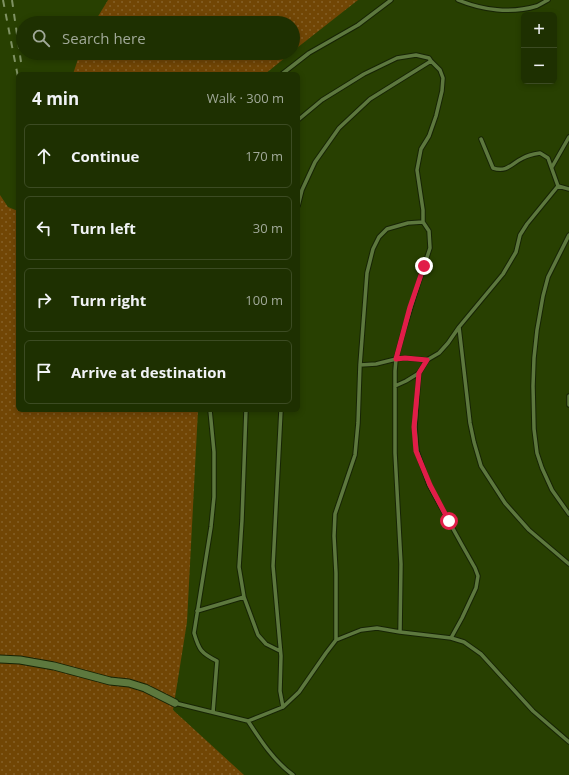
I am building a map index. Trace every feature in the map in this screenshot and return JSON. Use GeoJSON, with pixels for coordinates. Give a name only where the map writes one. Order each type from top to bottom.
{"type":"FeatureCollection","features":[{"type":"Feature","properties":{"kind":"street"},"geometry":{"type":"LineString","coordinates":[[0,659],[20,660],[47,665],[110,681],[129,684],[145,688],[159,696],[175,702]]}},
{"type":"Feature","properties":{"kind":"lane"},"geometry":{"type":"LineString","coordinates":[[285,72],[309,53],[358,25],[391,0]]}},
{"type":"Feature","properties":{"kind":"lane"},"geometry":{"type":"LineString","coordinates":[[458,0],[470,5],[494,10],[515,10],[537,6],[548,0]]}},
{"type":"Feature","properties":{"kind":"lane"},"geometry":{"type":"LineString","coordinates":[[300,118],[322,100],[364,74],[397,58],[416,55],[429,58],[440,70],[443,78],[442,91],[436,116],[429,136],[421,149],[417,170],[423,210],[423,222],[429,231],[430,248],[414,294],[396,359],[395,453],[400,564],[400,632]]}},
{"type":"Feature","properties":{"kind":"lane"},"geometry":{"type":"LineString","coordinates":[[300,198],[302,190],[315,162],[339,128],[370,99],[431,61]]}},
{"type":"Feature","properties":{"kind":"lane"},"geometry":{"type":"LineString","coordinates":[[552,167],[569,137]]}},
{"type":"Feature","properties":{"kind":"lane"},"geometry":{"type":"LineString","coordinates":[[481,139],[493,168],[498,170],[508,168],[524,158],[540,153],[548,158],[558,186]]}},
{"type":"Feature","properties":{"kind":"lane"},"geometry":{"type":"LineString","coordinates":[[558,186],[569,189]]}},
{"type":"Feature","properties":{"kind":"lane"},"geometry":{"type":"LineString","coordinates":[[451,638],[476,588],[478,576],[430,485],[416,451],[414,427],[419,373],[427,360],[439,353],[458,327],[504,274],[516,252],[520,235],[526,224],[558,186]]}},
{"type":"Feature","properties":{"kind":"lane"},"geometry":{"type":"LineString","coordinates":[[336,640],[335,514],[355,455],[367,273],[373,249],[379,236],[387,229],[408,223],[423,222]]}},
{"type":"Feature","properties":{"kind":"lane"},"geometry":{"type":"LineString","coordinates":[[569,235],[548,277],[543,296],[537,330],[533,386],[534,429],[537,453],[552,490],[569,514]]}},
{"type":"Feature","properties":{"kind":"lane"},"geometry":{"type":"LineString","coordinates":[[458,327],[470,423],[481,466],[505,503],[529,530],[569,564]]}},
{"type":"Feature","properties":{"kind":"lane"},"geometry":{"type":"LineString","coordinates":[[360,365],[376,364],[405,358],[427,360]]}},
{"type":"Feature","properties":{"kind":"lane"},"geometry":{"type":"LineString","coordinates":[[395,386],[419,373]]}},
{"type":"Feature","properties":{"kind":"lane"},"geometry":{"type":"LineString","coordinates":[[569,396],[569,406]]}},
{"type":"Feature","properties":{"kind":"lane"},"geometry":{"type":"LineString","coordinates":[[210,412],[214,452],[214,497],[211,527],[194,633],[198,647],[205,655],[216,661],[213,712]]}},
{"type":"Feature","properties":{"kind":"lane"},"geometry":{"type":"LineString","coordinates":[[246,412],[239,566],[244,598],[258,635],[266,644],[280,651]]}},
{"type":"Feature","properties":{"kind":"lane"},"geometry":{"type":"LineString","coordinates":[[281,412],[273,566],[280,651],[280,691],[283,707]]}},
{"type":"Feature","properties":{"kind":"lane"},"geometry":{"type":"LineString","coordinates":[[197,611],[244,598]]}},
{"type":"Feature","properties":{"kind":"lane"},"geometry":{"type":"LineString","coordinates":[[175,702],[248,721],[283,707],[299,692],[336,640],[361,630],[377,628],[451,638],[464,642],[481,654],[533,710],[569,742]]}},
{"type":"Feature","properties":{"kind":"lane"},"geometry":{"type":"LineString","coordinates":[[248,721],[266,749],[287,771],[293,775]]}},
{"type":"Feature","properties":{"kind":"shaded area"},"geometry":{"type":"Polygon","coordinates":[[[108,0],[358,0],[300,46],[300,16],[98,16],[108,0]]]}},
{"type":"Feature","properties":{"kind":"shaded area"},"geometry":{"type":"Polygon","coordinates":[[[78,60],[282,60],[267,72],[74,72],[78,60]]]}},
{"type":"Feature","properties":{"kind":"shaded area"},"geometry":{"type":"Polygon","coordinates":[[[0,195],[8,207],[16,210],[16,412],[198,412],[187,622],[173,710],[244,775],[0,775],[0,195]]]}},
{"type":"Feature","properties":{"kind":"railway"},"geometry":{"type":"LineString","coordinates":[[3,0],[17,72]]}},
{"type":"Feature","properties":{"kind":"railway"},"geometry":{"type":"LineString","coordinates":[[12,0],[16,28]]}},
{"type":"Feature","properties":{"kind":"route"},"geometry":{"type":"LineString","coordinates":[[424,266],[410,307],[396,359],[405,358],[427,360],[419,373],[414,427],[416,451],[430,485],[449,521]]}}]}
